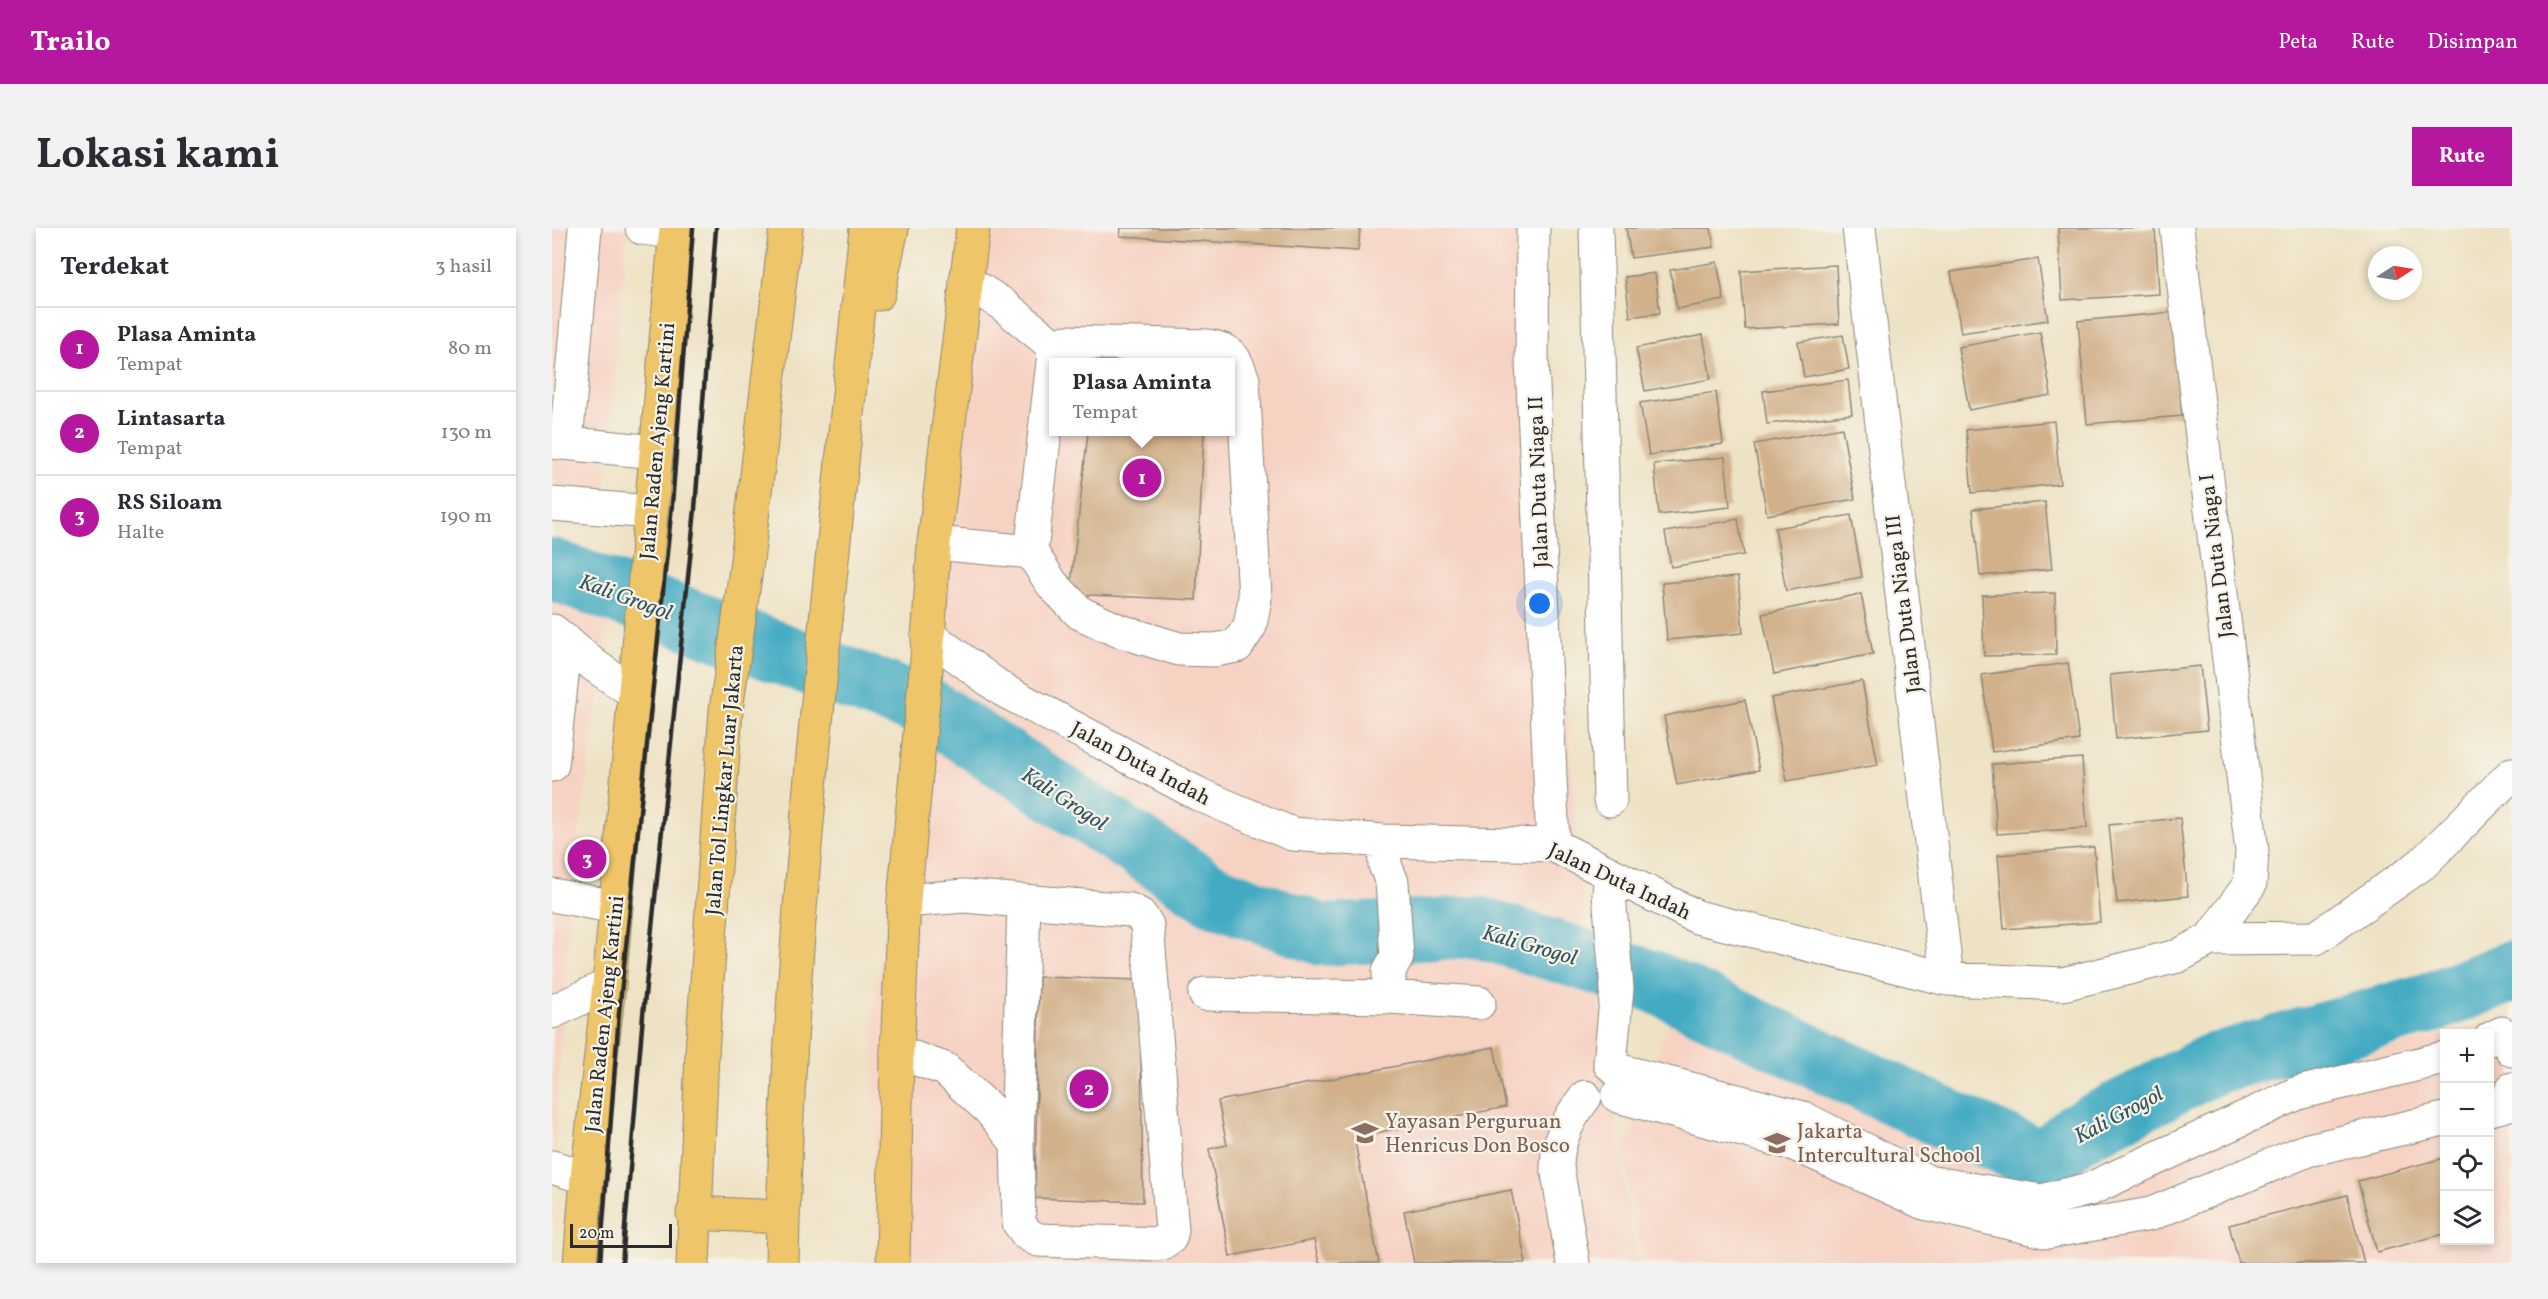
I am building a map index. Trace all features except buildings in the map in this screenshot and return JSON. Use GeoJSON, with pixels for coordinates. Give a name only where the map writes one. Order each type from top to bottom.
{"type":"FeatureCollection","features":[{"type":"Feature","properties":{"kind":"highway","name":"Jalan Tol Lingkar Luar Jakarta"},"geometry":{"type":"LineString","coordinates":[[693,1263],[693,1213],[702,1053],[726,710],[746,569],[786,228]]}},
{"type":"Feature","properties":{"kind":"highway"},"geometry":{"type":"LineString","coordinates":[[782,1263],[790,1052],[814,730],[866,228]]}},
{"type":"Feature","properties":{"kind":"highway"},"geometry":{"type":"LineString","coordinates":[[845,446],[892,228]]}},
{"type":"Feature","properties":{"kind":"highway"},"geometry":{"type":"LineString","coordinates":[[893,1263],[897,1052],[904,901],[934,543],[973,228]]}},
{"type":"Feature","properties":{"kind":"highway","name":"Jalan Raden Ajeng Kartini"},"geometry":{"type":"LineString","coordinates":[[580,1263],[587,1178],[609,985],[675,230]]}},
{"type":"Feature","properties":{"kind":"highway"},"geometry":{"type":"LineString","coordinates":[[693,1213],[783,1217]]}},
{"type":"Feature","properties":{"kind":"street"},"geometry":{"type":"LineString","coordinates":[[585,228],[559,443],[657,452]]}},
{"type":"Feature","properties":{"kind":"street"},"geometry":{"type":"LineString","coordinates":[[642,228],[675,230]]}},
{"type":"Feature","properties":{"kind":"street","name":"Jalan Duta Niaga II"},"geometry":{"type":"LineString","coordinates":[[1533,228],[1532,361],[1553,844]]}},
{"type":"Feature","properties":{"kind":"street"},"geometry":{"type":"LineString","coordinates":[[1596,228],[1610,800]]}},
{"type":"Feature","properties":{"kind":"street","name":"Jalan Duta Niaga III"},"geometry":{"type":"LineString","coordinates":[[1859,228],[1947,979]]}},
{"type":"Feature","properties":{"kind":"street","name":"Jalan Duta Niaga I"},"geometry":{"type":"LineString","coordinates":[[2177,228],[2252,851],[2250,884]]}},
{"type":"Feature","properties":{"kind":"street"},"geometry":{"type":"LineString","coordinates":[[966,281],[1002,304],[1056,348]]}},
{"type":"Feature","properties":{"kind":"street"},"geometry":{"type":"LineString","coordinates":[[1056,348],[1066,342],[1208,346],[1224,349],[1234,358]]}},
{"type":"Feature","properties":{"kind":"street"},"geometry":{"type":"LineString","coordinates":[[1055,358],[1056,348]]}},
{"type":"Feature","properties":{"kind":"street"},"geometry":{"type":"LineString","coordinates":[[1049,408],[1032,552],[1052,584],[1080,614],[1117,630],[1179,649],[1214,650],[1237,646],[1250,626],[1255,598],[1243,380],[1235,359]]}},
{"type":"Feature","properties":{"kind":"street"},"geometry":{"type":"LineString","coordinates":[[552,504],[650,521]]}},
{"type":"Feature","properties":{"kind":"street"},"geometry":{"type":"LineString","coordinates":[[934,543],[1032,552]]}},
{"type":"Feature","properties":{"kind":"street"},"geometry":{"type":"LineString","coordinates":[[559,636],[596,666],[635,693]]}},
{"type":"Feature","properties":{"kind":"street"},"geometry":{"type":"LineString","coordinates":[[552,765],[559,636]]}},
{"type":"Feature","properties":{"kind":"street","name":"Jalan Duta Indah"},"geometry":{"type":"LineString","coordinates":[[927,647],[1200,795],[1292,834],[1384,867],[1553,844],[1610,884],[1697,917],[1947,979],[2063,984],[2178,956],[2210,939],[2250,884]]}},
{"type":"Feature","properties":{"kind":"street"},"geometry":{"type":"LineString","coordinates":[[2210,939],[2316,938],[2422,864],[2512,774]]}},
{"type":"Feature","properties":{"kind":"street"},"geometry":{"type":"LineString","coordinates":[[1384,867],[1389,971]]}},
{"type":"Feature","properties":{"kind":"street"},"geometry":{"type":"LineString","coordinates":[[1573,1263],[1557,1167],[1557,1154],[1568,1124],[1585,1097],[1592,1103],[1601,1105],[1611,1102],[1615,1077],[1617,989],[1610,884]]}},
{"type":"Feature","properties":{"kind":"street"},"geometry":{"type":"LineString","coordinates":[[552,895],[616,907]]}},
{"type":"Feature","properties":{"kind":"street"},"geometry":{"type":"LineString","coordinates":[[904,901],[964,896],[1024,901],[1130,910],[1140,915],[1147,925],[1172,1230],[1170,1238],[1160,1244],[1038,1251],[1019,1223],[1017,1143],[1024,901]]}},
{"type":"Feature","properties":{"kind":"street"},"geometry":{"type":"LineString","coordinates":[[1205,994],[1389,971],[1479,1003]]}},
{"type":"Feature","properties":{"kind":"street"},"geometry":{"type":"LineString","coordinates":[[552,1012],[609,985]]}},
{"type":"Feature","properties":{"kind":"street"},"geometry":{"type":"LineString","coordinates":[[897,1052],[945,1069],[990,1109],[1017,1143]]}},
{"type":"Feature","properties":{"kind":"street"},"geometry":{"type":"LineString","coordinates":[[1615,1077],[1803,1118],[1928,1182],[2041,1201],[2090,1189],[2298,1093],[2440,1059]]}},
{"type":"Feature","properties":{"kind":"street"},"geometry":{"type":"LineString","coordinates":[[1615,1077],[1794,1144],[1924,1203],[2048,1232],[2151,1214],[2308,1150],[2440,1120]]}},
{"type":"Feature","properties":{"kind":"street"},"geometry":{"type":"LineString","coordinates":[[2494,1108],[2506,1106],[2512,1089]]}},
{"type":"Feature","properties":{"kind":"street"},"geometry":{"type":"LineString","coordinates":[[552,1167],[587,1178]]}},
{"type":"Feature","properties":{"kind":"shaded area"},"geometry":{"type":"Polygon","coordinates":[[[552,228],[627,228],[601,523],[552,521],[552,228]]]}},
{"type":"Feature","properties":{"kind":"shaded area"},"geometry":{"type":"Polygon","coordinates":[[[982,228],[1536,228],[1577,856],[1636,1263],[878,1263],[872,1027],[982,228]]]}},
{"type":"Feature","properties":{"kind":"shaded area"},"geometry":{"type":"Polygon","coordinates":[[[552,599],[610,609],[571,895],[552,1181],[552,599]]]}},
{"type":"Feature","properties":{"kind":"shaded area","name":"Jakarta Intercultural School"},"geometry":{"type":"Polygon","coordinates":[[[2512,1016],[2512,1263],[1644,1263],[1623,1152],[1669,1021],[1977,1166],[2076,1189],[2172,1135],[2250,1085],[2440,1035],[2440,1245],[2494,1245],[2494,1029],[2464,1029],[2512,1016]]]}},
{"type":"Feature","properties":{"kind":"waterway","name":"Kali Grogol"},"geometry":{"type":"LineString","coordinates":[[552,569],[925,707],[1213,895],[1323,935],[1478,927],[1655,982],[1935,1114],[2043,1162],[2077,1133],[2213,1064],[2433,1002],[2512,971]]}},
{"type":"Feature","properties":{"kind":"railway"},"geometry":{"type":"LineString","coordinates":[[600,1263],[619,1013],[672,505],[693,228]]}},
{"type":"Feature","properties":{"kind":"railway"},"geometry":{"type":"LineString","coordinates":[[622,1263],[643,1015],[695,509],[716,228]]}},
{"type":"Feature","properties":{"kind":"place","name":"Plasa Aminta"},"geometry":{"type":"Point","coordinates":[1142,478]}},
{"type":"Feature","properties":{"kind":"place","name":"RS Siloam"},"geometry":{"type":"Point","coordinates":[587,859]}},
{"type":"Feature","properties":{"kind":"place","name":"Lintasarta"},"geometry":{"type":"Point","coordinates":[1089,1089]}},
{"type":"Feature","properties":{"kind":"place","name":"Yayasan Perguruan Henricus Don Bosco"},"geometry":{"type":"Point","coordinates":[1365,1133]}},
{"type":"Feature","properties":{"kind":"place","name":"Jakarta Intercultural School"},"geometry":{"type":"Point","coordinates":[1777,1143]}}]}
